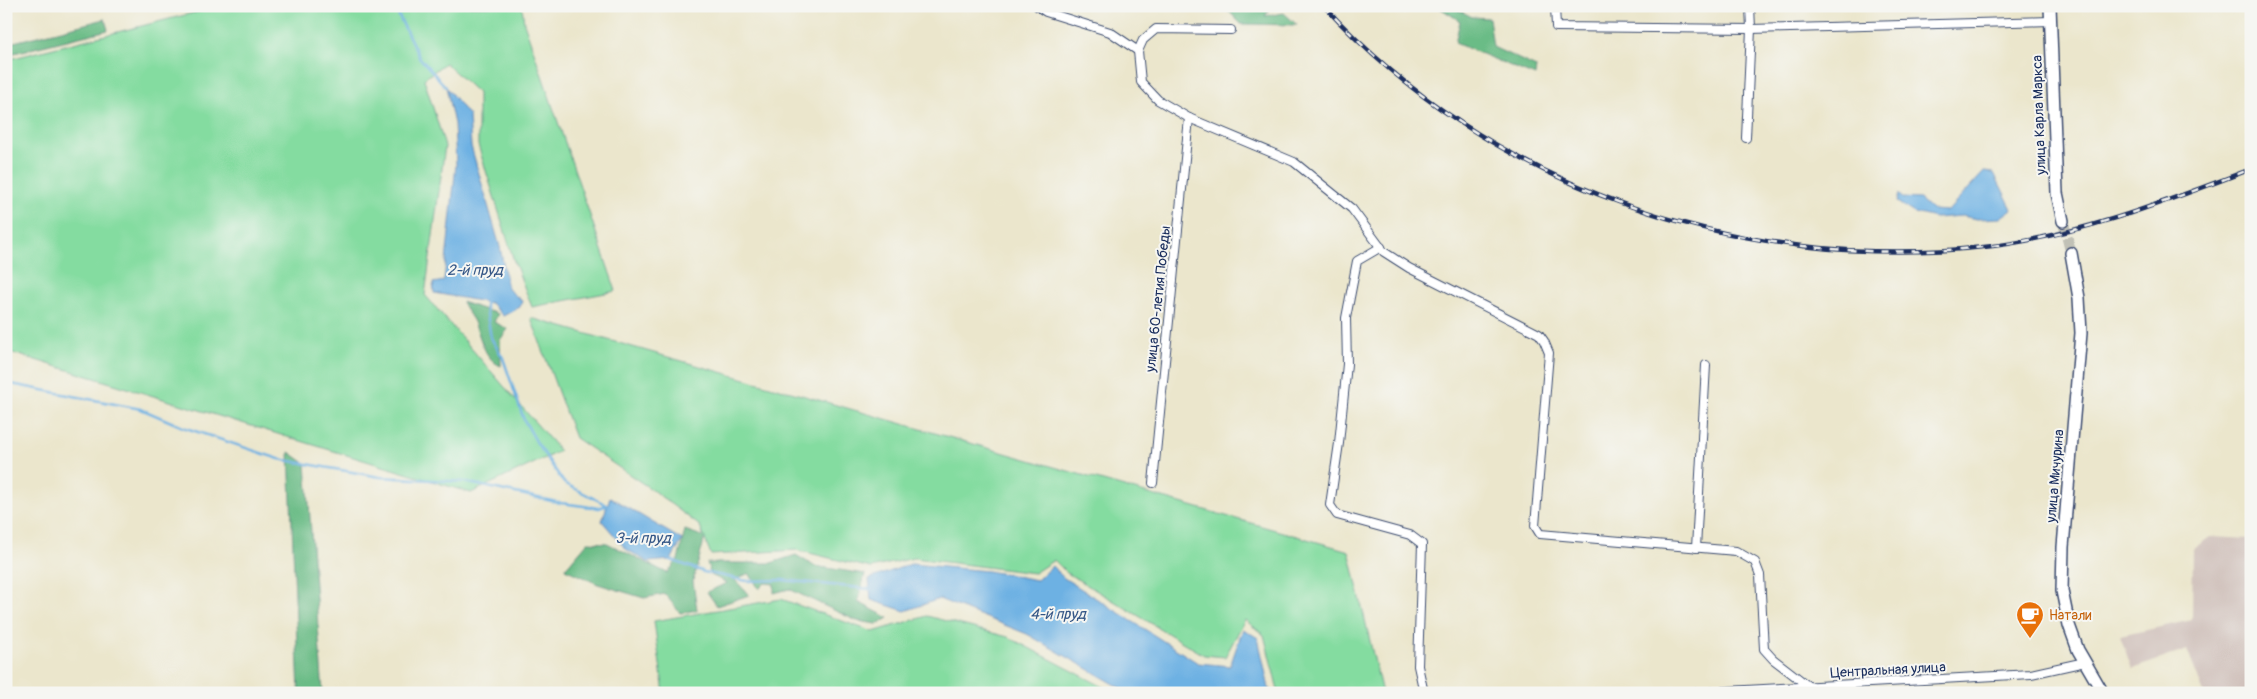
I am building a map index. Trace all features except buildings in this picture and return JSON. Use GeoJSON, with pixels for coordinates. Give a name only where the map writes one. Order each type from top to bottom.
{"type":"FeatureCollection","features":[{"type":"Feature","properties":{"kind":"main road","name":"улица Карла Маркса"},"geometry":{"type":"LineString","coordinates":[[2050,6],[2057,193],[2064,221]]}},
{"type":"Feature","properties":{"kind":"main road","name":"улица Мичурина"},"geometry":{"type":"LineString","coordinates":[[2071,253],[2079,298],[2081,333],[2063,547],[2062,591],[2069,625],[2085,662],[2103,693]]}},
{"type":"Feature","properties":{"kind":"street"},"geometry":{"type":"LineString","coordinates":[[1036,6],[1046,12],[1110,32],[1138,51]]}},
{"type":"Feature","properties":{"kind":"street"},"geometry":{"type":"LineString","coordinates":[[1555,6],[1556,27],[1751,29],[2051,21]]}},
{"type":"Feature","properties":{"kind":"street"},"geometry":{"type":"LineString","coordinates":[[1746,138],[1751,29],[1750,6]]}},
{"type":"Feature","properties":{"kind":"street"},"geometry":{"type":"LineString","coordinates":[[1231,30],[1156,29],[1143,40],[1138,51],[1141,82],[1158,100],[1189,118],[1294,162],[1352,209],[1384,252],[1409,268],[1539,334],[1544,340],[1549,353],[1535,526],[1540,534],[1736,551],[1755,562],[1760,575],[1764,649],[1773,660],[1808,686]]}},
{"type":"Feature","properties":{"kind":"street","name":"улица 60-летия Победы"},"geometry":{"type":"LineString","coordinates":[[1153,483],[1189,118]]}},
{"type":"Feature","properties":{"kind":"street"},"geometry":{"type":"LineString","coordinates":[[1381,247],[1357,261],[1354,276],[1346,318],[1347,364],[1339,443],[1330,505],[1337,515],[1410,535],[1422,544],[1418,666],[1424,693]]}},
{"type":"Feature","properties":{"kind":"street"},"geometry":{"type":"LineString","coordinates":[[1696,548],[1706,365]]}},
{"type":"Feature","properties":{"kind":"street","name":"Центральная улица"},"geometry":{"type":"LineString","coordinates":[[1691,693],[2031,674],[2085,662]]}},
{"type":"Feature","properties":{"kind":"shaded area"},"geometry":{"type":"Polygon","coordinates":[[[2210,537],[2251,539],[2251,693],[2204,693],[2187,650],[2132,669],[2120,636],[2192,620],[2193,549],[2210,537]]]}},
{"type":"Feature","properties":{"kind":"green space"},"geometry":{"type":"Polygon","coordinates":[[[221,6],[522,6],[524,23],[616,291],[532,307],[514,261],[478,145],[478,93],[445,63],[424,79],[445,146],[425,295],[560,451],[471,493],[6,351],[6,60],[221,6]]]}},
{"type":"Feature","properties":{"kind":"green space"},"geometry":{"type":"Polygon","coordinates":[[[1224,6],[1272,6],[1265,16],[1284,13],[1297,25],[1241,24],[1224,6]]]}},
{"type":"Feature","properties":{"kind":"green space"},"geometry":{"type":"Polygon","coordinates":[[[1437,6],[1455,6],[1455,8],[1472,17],[1489,18],[1493,47],[1536,67],[1535,76],[1455,43],[1460,21],[1437,6]]]}},
{"type":"Feature","properties":{"kind":"green space"},"geometry":{"type":"Polygon","coordinates":[[[105,19],[108,30],[6,55],[6,44],[105,19]]]}},
{"type":"Feature","properties":{"kind":"green space"},"geometry":{"type":"Polygon","coordinates":[[[462,302],[498,314],[494,322],[508,329],[500,340],[501,366],[495,363],[486,353],[473,320],[462,302]]]}},
{"type":"Feature","properties":{"kind":"green space"},"geometry":{"type":"Polygon","coordinates":[[[531,318],[1349,551],[1382,693],[1283,693],[1278,690],[1264,635],[1245,620],[1225,657],[1204,655],[1067,573],[1054,560],[1034,573],[914,558],[871,568],[797,550],[711,555],[700,526],[651,489],[575,438],[531,318]]]}},
{"type":"Feature","properties":{"kind":"green space"},"geometry":{"type":"Polygon","coordinates":[[[289,452],[306,464],[323,693],[299,693],[289,452]]]}},
{"type":"Feature","properties":{"kind":"green space"},"geometry":{"type":"Polygon","coordinates":[[[685,530],[705,537],[693,581],[697,610],[680,613],[665,594],[644,598],[598,584],[565,569],[588,542],[607,543],[667,573],[678,560],[685,530]]]}},
{"type":"Feature","properties":{"kind":"green space"},"geometry":{"type":"Polygon","coordinates":[[[796,555],[814,566],[865,574],[858,602],[889,618],[877,624],[857,621],[789,589],[774,593],[774,584],[765,583],[759,589],[749,573],[735,580],[749,595],[717,606],[707,592],[727,583],[711,575],[707,563],[771,563],[796,555]]]}},
{"type":"Feature","properties":{"kind":"green space"},"geometry":{"type":"Polygon","coordinates":[[[781,599],[873,632],[927,616],[1008,637],[1115,693],[664,693],[654,621],[781,599]]]}},
{"type":"Feature","properties":{"kind":"water","name":"2-й пруд"},"geometry":{"type":"Polygon","coordinates":[[[446,87],[469,116],[471,146],[500,247],[508,289],[522,301],[520,307],[503,316],[491,303],[434,293],[433,283],[444,281],[456,164],[454,124],[446,87]]]}},
{"type":"Feature","properties":{"kind":"water"},"geometry":{"type":"Polygon","coordinates":[[[1984,172],[1994,173],[2012,209],[2000,218],[1977,219],[1962,216],[1935,218],[1914,213],[1897,202],[1899,194],[1902,198],[1920,199],[1932,210],[1948,211],[1984,172]]]}},
{"type":"Feature","properties":{"kind":"water","name":"3-й пруд"},"geometry":{"type":"Polygon","coordinates":[[[610,497],[682,540],[671,560],[648,562],[626,549],[602,521],[610,497]]]}},
{"type":"Feature","properties":{"kind":"water","name":"4-й пруд"},"geometry":{"type":"Polygon","coordinates":[[[911,564],[988,571],[1037,580],[1052,566],[1064,578],[1198,663],[1230,666],[1243,629],[1258,638],[1270,693],[1130,693],[1027,634],[939,599],[905,611],[871,600],[869,579],[911,564]]]}},
{"type":"Feature","properties":{"kind":"waterway"},"geometry":{"type":"LineString","coordinates":[[394,6],[419,57],[446,87]]}},
{"type":"Feature","properties":{"kind":"waterway"},"geometry":{"type":"LineString","coordinates":[[485,302],[491,338],[503,358],[524,420],[537,443],[564,483],[607,505]]}},
{"type":"Feature","properties":{"kind":"waterway"},"geometry":{"type":"LineString","coordinates":[[6,383],[141,409],[183,427],[279,459],[380,477],[465,482],[561,503],[599,508],[607,505]]}},
{"type":"Feature","properties":{"kind":"waterway"},"geometry":{"type":"LineString","coordinates":[[671,560],[704,572],[747,581],[782,580],[870,589]]}},
{"type":"Feature","properties":{"kind":"tunnel"},"geometry":{"type":"LineString","coordinates":[[2063,221],[2071,253]]}},
{"type":"Feature","properties":{"kind":"railway"},"geometry":{"type":"LineString","coordinates":[[1324,6],[1390,70],[1463,124],[1542,169],[1625,204],[1712,230],[1802,246],[1893,252],[1984,247],[2018,242],[2086,227],[2120,217],[2251,169]]}},
{"type":"Feature","properties":{"kind":"place","name":"Натали"},"geometry":{"type":"Point","coordinates":[2030,639]}}]}
